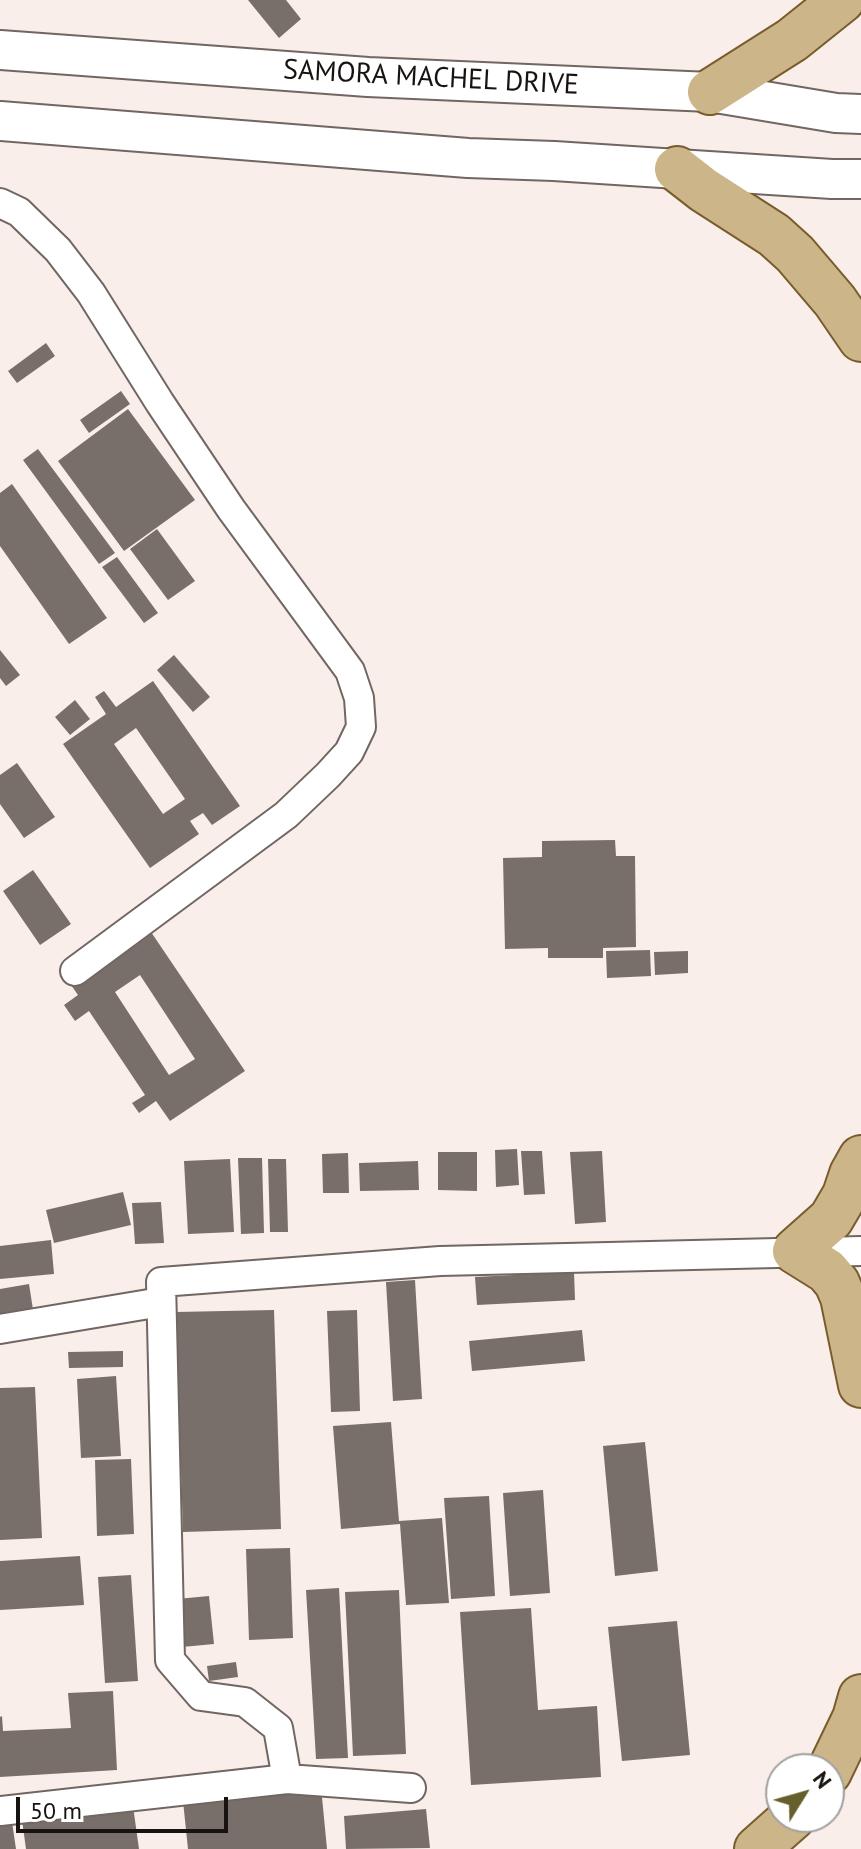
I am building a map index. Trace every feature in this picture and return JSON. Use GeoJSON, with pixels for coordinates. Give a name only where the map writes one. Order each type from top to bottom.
{"type":"FeatureCollection","features":[{"type":"Feature","properties":{"kind":"main road"},"geometry":{"type":"LineString","coordinates":[[710,92],[784,46],[842,0]]}},
{"type":"Feature","properties":{"kind":"main road","name":"SAMORA MACHEL DRIVE"},"geometry":{"type":"LineString","coordinates":[[0,50],[368,77],[710,92],[836,113],[861,114]]}},
{"type":"Feature","properties":{"kind":"main road"},"geometry":{"type":"LineString","coordinates":[[0,121],[468,158],[861,179]]}},
{"type":"Feature","properties":{"kind":"main road"},"geometry":{"type":"LineString","coordinates":[[677,169],[774,235],[795,254],[835,301],[861,339]]}},
{"type":"Feature","properties":{"kind":"main road"},"geometry":{"type":"LineString","coordinates":[[861,1158],[831,1219],[795,1251],[827,1271],[837,1283],[843,1297],[861,1385]]}},
{"type":"Feature","properties":{"kind":"main road"},"geometry":{"type":"LineString","coordinates":[[838,1753],[861,1697]]}},
{"type":"Feature","properties":{"kind":"main road"},"geometry":{"type":"LineString","coordinates":[[757,1849],[775,1833]]}},
{"type":"Feature","properties":{"kind":"street"},"geometry":{"type":"LineString","coordinates":[[0,203],[19,212],[58,250],[91,293],[231,509],[350,671],[359,698],[361,727],[349,752],[328,775],[286,815],[75,971]]}},
{"type":"Feature","properties":{"kind":"street"},"geometry":{"type":"LineString","coordinates":[[287,1779],[278,1728],[245,1702],[201,1696],[170,1660],[161,1282],[440,1261],[861,1251]]}},
{"type":"Feature","properties":{"kind":"street"},"geometry":{"type":"LineString","coordinates":[[0,1329],[161,1302]]}},
{"type":"Feature","properties":{"kind":"street"},"geometry":{"type":"LineString","coordinates":[[0,1811],[287,1779],[411,1788]]}},
{"type":"Feature","properties":{"kind":"building"},"geometry":{"type":"Polygon","coordinates":[[[248,0],[286,0],[301,19],[279,38],[248,0]]]}},
{"type":"Feature","properties":{"kind":"building"},"geometry":{"type":"Polygon","coordinates":[[[46,343],[55,356],[17,383],[8,371],[46,343]]]}},
{"type":"Feature","properties":{"kind":"building"},"geometry":{"type":"Polygon","coordinates":[[[121,391],[130,404],[89,433],[80,420],[121,391]]]}},
{"type":"Feature","properties":{"kind":"building"},"geometry":{"type":"Polygon","coordinates":[[[128,409],[195,500],[124,551],[58,461],[128,409]]]}},
{"type":"Feature","properties":{"kind":"building"},"geometry":{"type":"Polygon","coordinates":[[[38,449],[115,553],[99,564],[23,460],[38,449]]]}},
{"type":"Feature","properties":{"kind":"building"},"geometry":{"type":"Polygon","coordinates":[[[12,484],[107,618],[69,644],[0,546],[0,493],[12,484]]]}},
{"type":"Feature","properties":{"kind":"building"},"geometry":{"type":"Polygon","coordinates":[[[157,529],[195,581],[168,600],[130,549],[157,529]]]}},
{"type":"Feature","properties":{"kind":"building"},"geometry":{"type":"Polygon","coordinates":[[[117,557],[158,613],[144,623],[102,567],[117,557]]]}},
{"type":"Feature","properties":{"kind":"building"},"geometry":{"type":"Polygon","coordinates":[[[0,650],[20,675],[6,686],[0,678],[0,650]]]}},
{"type":"Feature","properties":{"kind":"building"},"geometry":{"type":"Polygon","coordinates":[[[174,655],[210,697],[193,712],[157,670],[174,655]]]}},
{"type":"Feature","properties":{"kind":"building"},"geometry":{"type":"Polygon","coordinates":[[[153,681],[240,806],[212,825],[203,813],[190,821],[199,834],[150,868],[63,744],[106,714],[95,697],[104,691],[116,707],[153,681]],[[136,728],[114,744],[163,814],[185,799],[136,728]]]}},
{"type":"Feature","properties":{"kind":"building"},"geometry":{"type":"Polygon","coordinates":[[[75,700],[90,719],[70,735],[55,717],[75,700]]]}},
{"type":"Feature","properties":{"kind":"building"},"geometry":{"type":"Polygon","coordinates":[[[17,763],[55,817],[24,838],[0,804],[0,775],[17,763]]]}},
{"type":"Feature","properties":{"kind":"building"},"geometry":{"type":"Polygon","coordinates":[[[615,840],[616,856],[635,856],[636,947],[603,948],[603,958],[548,958],[548,948],[505,949],[503,858],[542,857],[542,841],[615,840]]]}},
{"type":"Feature","properties":{"kind":"building"},"geometry":{"type":"Polygon","coordinates":[[[33,870],[71,924],[40,945],[3,891],[33,870]]]}},
{"type":"Feature","properties":{"kind":"building"},"geometry":{"type":"Polygon","coordinates":[[[151,932],[245,1071],[170,1121],[156,1101],[139,1113],[132,1103],[145,1095],[89,1011],[75,1021],[64,1005],[78,995],[71,985],[151,932]],[[140,975],[115,992],[169,1075],[195,1059],[140,975]]]}},
{"type":"Feature","properties":{"kind":"building"},"geometry":{"type":"Polygon","coordinates":[[[650,950],[651,976],[607,978],[606,951],[650,950]]]}},
{"type":"Feature","properties":{"kind":"building"},"geometry":{"type":"Polygon","coordinates":[[[688,951],[688,973],[655,975],[654,952],[688,951]]]}},
{"type":"Feature","properties":{"kind":"building"},"geometry":{"type":"Polygon","coordinates":[[[517,1149],[519,1185],[496,1187],[495,1150],[517,1149]]]}},
{"type":"Feature","properties":{"kind":"building"},"geometry":{"type":"Polygon","coordinates":[[[521,1151],[542,1151],[545,1194],[524,1195],[521,1151]]]}},
{"type":"Feature","properties":{"kind":"building"},"geometry":{"type":"Polygon","coordinates":[[[602,1151],[606,1222],[575,1224],[570,1152],[602,1151]]]}},
{"type":"Feature","properties":{"kind":"building"},"geometry":{"type":"Polygon","coordinates":[[[438,1152],[477,1152],[477,1191],[438,1190],[438,1152]]]}},
{"type":"Feature","properties":{"kind":"building"},"geometry":{"type":"Polygon","coordinates":[[[348,1153],[349,1193],[323,1193],[322,1154],[348,1153]]]}},
{"type":"Feature","properties":{"kind":"building"},"geometry":{"type":"Polygon","coordinates":[[[238,1158],[262,1158],[264,1233],[241,1234],[238,1158]]]}},
{"type":"Feature","properties":{"kind":"building"},"geometry":{"type":"Polygon","coordinates":[[[230,1159],[234,1232],[188,1234],[184,1161],[230,1159]]]}},
{"type":"Feature","properties":{"kind":"building"},"geometry":{"type":"Polygon","coordinates":[[[268,1159],[286,1159],[288,1232],[270,1232],[268,1159]]]}},
{"type":"Feature","properties":{"kind":"building"},"geometry":{"type":"Polygon","coordinates":[[[418,1161],[419,1190],[360,1191],[359,1163],[418,1161]]]}},
{"type":"Feature","properties":{"kind":"building"},"geometry":{"type":"Polygon","coordinates":[[[123,1192],[131,1225],[54,1243],[46,1210],[123,1192]]]}},
{"type":"Feature","properties":{"kind":"building"},"geometry":{"type":"Polygon","coordinates":[[[161,1202],[164,1243],[135,1244],[132,1203],[161,1202]]]}},
{"type":"Feature","properties":{"kind":"building"},"geometry":{"type":"Polygon","coordinates":[[[51,1240],[54,1274],[0,1279],[0,1246],[51,1240]]]}},
{"type":"Feature","properties":{"kind":"building"},"geometry":{"type":"Polygon","coordinates":[[[574,1272],[575,1300],[477,1305],[475,1277],[574,1272]]]}},
{"type":"Feature","properties":{"kind":"building"},"geometry":{"type":"Polygon","coordinates":[[[415,1280],[422,1399],[393,1401],[386,1282],[415,1280]]]}},
{"type":"Feature","properties":{"kind":"building"},"geometry":{"type":"Polygon","coordinates":[[[29,1284],[34,1316],[0,1321],[0,1289],[29,1284]]]}},
{"type":"Feature","properties":{"kind":"building"},"geometry":{"type":"Polygon","coordinates":[[[274,1310],[281,1529],[183,1532],[176,1312],[274,1310]]]}},
{"type":"Feature","properties":{"kind":"building"},"geometry":{"type":"Polygon","coordinates":[[[357,1310],[360,1411],[331,1412],[327,1311],[357,1310]]]}},
{"type":"Feature","properties":{"kind":"building"},"geometry":{"type":"Polygon","coordinates":[[[582,1330],[585,1361],[472,1371],[469,1341],[582,1330]]]}},
{"type":"Feature","properties":{"kind":"building"},"geometry":{"type":"Polygon","coordinates":[[[123,1351],[123,1367],[69,1368],[68,1352],[123,1351]]]}},
{"type":"Feature","properties":{"kind":"building"},"geometry":{"type":"Polygon","coordinates":[[[116,1376],[121,1456],[81,1458],[77,1379],[116,1376]]]}},
{"type":"Feature","properties":{"kind":"building"},"geometry":{"type":"Polygon","coordinates":[[[35,1387],[42,1538],[0,1540],[0,1388],[35,1387]]]}},
{"type":"Feature","properties":{"kind":"building"},"geometry":{"type":"Polygon","coordinates":[[[391,1422],[399,1521],[442,1518],[449,1603],[406,1605],[400,1524],[341,1529],[333,1426],[391,1422]]]}},
{"type":"Feature","properties":{"kind":"building"},"geometry":{"type":"Polygon","coordinates":[[[645,1442],[658,1571],[615,1576],[603,1446],[645,1442]]]}},
{"type":"Feature","properties":{"kind":"building"},"geometry":{"type":"Polygon","coordinates":[[[131,1459],[134,1534],[97,1536],[95,1460],[131,1459]]]}},
{"type":"Feature","properties":{"kind":"building"},"geometry":{"type":"Polygon","coordinates":[[[543,1490],[550,1593],[510,1596],[503,1493],[543,1490]]]}},
{"type":"Feature","properties":{"kind":"building"},"geometry":{"type":"Polygon","coordinates":[[[489,1496],[495,1596],[451,1599],[444,1498],[489,1496]]]}},
{"type":"Feature","properties":{"kind":"building"},"geometry":{"type":"Polygon","coordinates":[[[290,1548],[293,1638],[249,1640],[246,1549],[290,1548]]]}},
{"type":"Feature","properties":{"kind":"building"},"geometry":{"type":"Polygon","coordinates":[[[80,1556],[84,1605],[0,1610],[0,1561],[80,1556]]]}},
{"type":"Feature","properties":{"kind":"building"},"geometry":{"type":"Polygon","coordinates":[[[131,1575],[138,1681],[105,1683],[98,1577],[131,1575]]]}},
{"type":"Feature","properties":{"kind":"building"},"geometry":{"type":"Polygon","coordinates":[[[339,1588],[348,1758],[316,1759],[306,1590],[339,1588]]]}},
{"type":"Feature","properties":{"kind":"building"},"geometry":{"type":"Polygon","coordinates":[[[399,1590],[406,1754],[353,1756],[345,1592],[399,1590]]]}},
{"type":"Feature","properties":{"kind":"building"},"geometry":{"type":"Polygon","coordinates":[[[209,1596],[214,1644],[182,1647],[177,1599],[209,1596]]]}},
{"type":"Feature","properties":{"kind":"building"},"geometry":{"type":"Polygon","coordinates":[[[531,1608],[538,1710],[597,1706],[601,1777],[471,1785],[460,1612],[531,1608]]]}},
{"type":"Feature","properties":{"kind":"building"},"geometry":{"type":"Polygon","coordinates":[[[677,1621],[690,1755],[622,1761],[608,1627],[677,1621]]]}},
{"type":"Feature","properties":{"kind":"building"},"geometry":{"type":"Polygon","coordinates":[[[236,1662],[238,1677],[209,1681],[207,1666],[236,1662]]]}},
{"type":"Feature","properties":{"kind":"building"},"geometry":{"type":"Polygon","coordinates":[[[113,1691],[117,1770],[0,1777],[0,1717],[3,1731],[71,1728],[68,1693],[113,1691]]]}},
{"type":"Feature","properties":{"kind":"building"},"geometry":{"type":"Polygon","coordinates":[[[321,1787],[327,1849],[188,1849],[183,1801],[321,1787]]]}},
{"type":"Feature","properties":{"kind":"building"},"geometry":{"type":"Polygon","coordinates":[[[133,1806],[139,1849],[26,1849],[22,1820],[133,1806]]]}},
{"type":"Feature","properties":{"kind":"building"},"geometry":{"type":"Polygon","coordinates":[[[426,1809],[430,1848],[346,1849],[344,1816],[426,1809]]]}},
{"type":"Feature","properties":{"kind":"building"},"geometry":{"type":"Polygon","coordinates":[[[12,1822],[16,1849],[0,1849],[0,1824],[12,1822]]]}}]}
